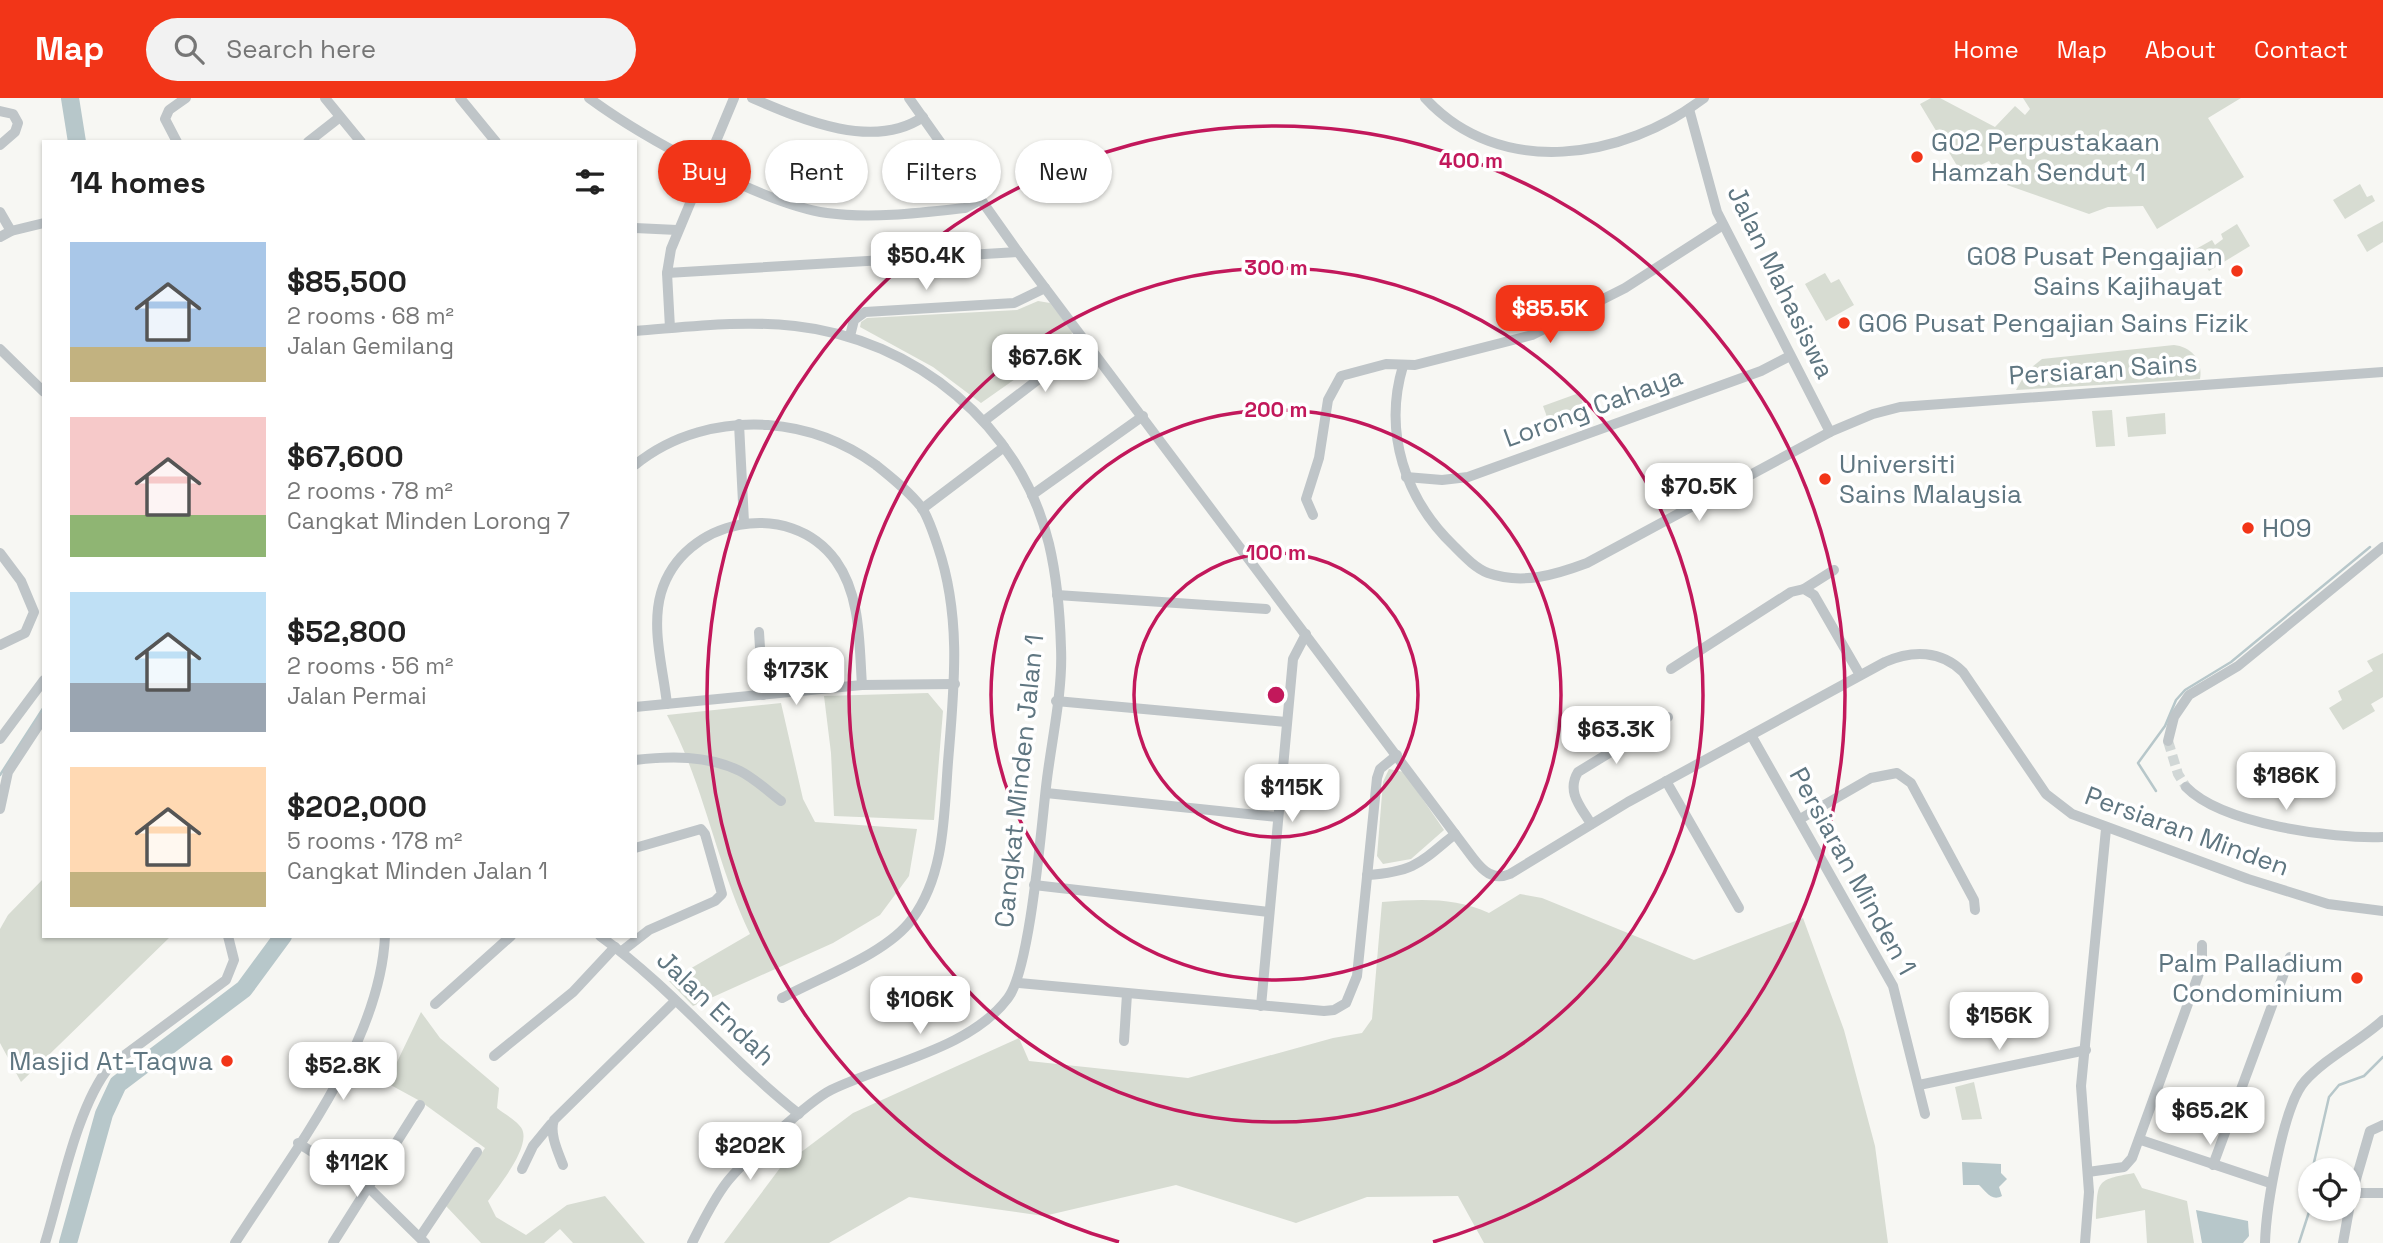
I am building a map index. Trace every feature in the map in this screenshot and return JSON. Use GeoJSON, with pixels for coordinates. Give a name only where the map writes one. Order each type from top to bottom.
{"type":"FeatureCollection","features":[{"type":"Feature","properties":{"kind":"street"},"geometry":{"type":"LineString","coordinates":[[176,140],[166,119],[169,110],[186,98]]}},
{"type":"Feature","properties":{"kind":"street"},"geometry":{"type":"LineString","coordinates":[[325,98],[359,140]]}},
{"type":"Feature","properties":{"kind":"street"},"geometry":{"type":"LineString","coordinates":[[460,98],[494,140]]}},
{"type":"Feature","properties":{"kind":"street"},"geometry":{"type":"LineString","coordinates":[[589,98],[658,140]]}},
{"type":"Feature","properties":{"kind":"street"},"geometry":{"type":"LineString","coordinates":[[715,140],[734,98]]}},
{"type":"Feature","properties":{"kind":"street"},"geometry":{"type":"LineString","coordinates":[[752,98],[813,122],[855,130],[898,129],[923,117]]}},
{"type":"Feature","properties":{"kind":"street","name":"Persiaran Minden"},"geometry":{"type":"LineString","coordinates":[[909,98],[939,140]]}},
{"type":"Feature","properties":{"kind":"street"},"geometry":{"type":"LineString","coordinates":[[1425,98],[1442,114],[1482,138],[1553,154],[1602,148],[1661,125],[1704,98]]}},
{"type":"Feature","properties":{"kind":"street","name":"Jalan Mahasiswa"},"geometry":{"type":"LineString","coordinates":[[1689,109],[1710,195],[1723,225],[1830,432]]}},
{"type":"Feature","properties":{"kind":"street"},"geometry":{"type":"LineString","coordinates":[[0,111],[13,114],[18,123],[15,132],[0,145]]}},
{"type":"Feature","properties":{"kind":"street"},"geometry":{"type":"LineString","coordinates":[[311,140],[340,117]]}},
{"type":"Feature","properties":{"kind":"street"},"geometry":{"type":"LineString","coordinates":[[751,188],[799,207],[828,213],[862,215],[933,211],[965,208],[976,203]]}},
{"type":"Feature","properties":{"kind":"street"},"geometry":{"type":"LineString","coordinates":[[670,328],[667,273],[677,230],[688,203]]}},
{"type":"Feature","properties":{"kind":"street","name":"Persiaran Minden"},"geometry":{"type":"LineString","coordinates":[[981,203],[1484,871],[1502,877],[1666,781],[1860,676],[1895,658],[1917,654],[1937,656],[1956,664],[2051,800],[2072,814],[2224,872],[2328,904],[2383,911]]}},
{"type":"Feature","properties":{"kind":"street"},"geometry":{"type":"LineString","coordinates":[[0,212],[12,231]]}},
{"type":"Feature","properties":{"kind":"street"},"geometry":{"type":"LineString","coordinates":[[0,237],[42,224]]}},
{"type":"Feature","properties":{"kind":"street"},"geometry":{"type":"LineString","coordinates":[[1314,515],[1306,499],[1319,457],[1322,422],[1336,381],[1341,376],[1379,366],[1403,366],[1532,335],[1555,326],[1625,288],[1723,225]]}},
{"type":"Feature","properties":{"kind":"street"},"geometry":{"type":"LineString","coordinates":[[637,228],[677,230]]}},
{"type":"Feature","properties":{"kind":"street"},"geometry":{"type":"LineString","coordinates":[[667,273],[1018,252]]}},
{"type":"Feature","properties":{"kind":"street"},"geometry":{"type":"LineString","coordinates":[[850,336],[853,320],[865,312],[1014,303],[1045,288]]}},
{"type":"Feature","properties":{"kind":"street","name":"Cangkat Minden Jalan 1"},"geometry":{"type":"LineString","coordinates":[[637,331],[747,324],[794,326],[850,336],[886,350],[935,378],[984,421],[1004,447],[1032,495],[1049,543],[1057,595],[1061,652],[1046,793],[1018,983],[996,1013],[976,1029],[826,1092],[727,1182],[692,1243]]}},
{"type":"Feature","properties":{"kind":"street"},"geometry":{"type":"LineString","coordinates":[[984,421],[1087,342]]}},
{"type":"Feature","properties":{"kind":"street"},"geometry":{"type":"LineString","coordinates":[[0,349],[42,390]]}},
{"type":"Feature","properties":{"kind":"street","name":"Lorong Cahaya"},"geometry":{"type":"LineString","coordinates":[[1406,477],[1442,480],[1468,477],[1761,370],[1790,356]]}},
{"type":"Feature","properties":{"kind":"street"},"geometry":{"type":"LineString","coordinates":[[1403,366],[1397,388],[1396,408],[1406,477]]}},
{"type":"Feature","properties":{"kind":"street","name":"Persiaran Sains"},"geometry":{"type":"LineString","coordinates":[[1406,477],[1429,519],[1479,568],[1523,578],[1551,576],[1625,545],[1830,432],[1873,414],[1900,407],[2383,372]]}},
{"type":"Feature","properties":{"kind":"street"},"geometry":{"type":"LineString","coordinates":[[1032,495],[1143,416]]}},
{"type":"Feature","properties":{"kind":"street"},"geometry":{"type":"LineString","coordinates":[[637,464],[686,436],[739,424],[787,426],[842,443],[886,472],[922,509],[951,591],[955,684],[941,843],[930,891],[912,920],[894,937],[782,998]]}},
{"type":"Feature","properties":{"kind":"street"},"geometry":{"type":"LineString","coordinates":[[739,424],[744,522]]}},
{"type":"Feature","properties":{"kind":"street"},"geometry":{"type":"LineString","coordinates":[[922,509],[1004,447]]}},
{"type":"Feature","properties":{"kind":"street"},"geometry":{"type":"LineString","coordinates":[[667,704],[657,621],[667,575],[686,552],[701,540],[744,522],[776,524],[799,531],[825,548],[835,560],[844,573],[855,607],[862,685]]}},
{"type":"Feature","properties":{"kind":"street"},"geometry":{"type":"LineString","coordinates":[[2168,741],[2174,717],[2189,695],[2238,666],[2383,547]]}},
{"type":"Feature","properties":{"kind":"street"},"geometry":{"type":"LineString","coordinates":[[0,553],[21,581],[34,612],[25,633],[0,645]]}},
{"type":"Feature","properties":{"kind":"street"},"geometry":{"type":"LineString","coordinates":[[1671,668],[1791,593],[1804,589],[1834,570]]}},
{"type":"Feature","properties":{"kind":"street"},"geometry":{"type":"LineString","coordinates":[[1804,589],[1814,595],[1860,676]]}},
{"type":"Feature","properties":{"kind":"street"},"geometry":{"type":"LineString","coordinates":[[1057,595],[1266,609]]}},
{"type":"Feature","properties":{"kind":"street"},"geometry":{"type":"LineString","coordinates":[[759,632],[763,695]]}},
{"type":"Feature","properties":{"kind":"street"},"geometry":{"type":"LineString","coordinates":[[1261,1006],[1293,659],[1306,634]]}},
{"type":"Feature","properties":{"kind":"street"},"geometry":{"type":"LineString","coordinates":[[0,739],[42,683]]}},
{"type":"Feature","properties":{"kind":"street"},"geometry":{"type":"LineString","coordinates":[[637,707],[862,685],[955,684]]}},
{"type":"Feature","properties":{"kind":"street"},"geometry":{"type":"LineString","coordinates":[[1056,701],[1286,722]]}},
{"type":"Feature","properties":{"kind":"street"},"geometry":{"type":"LineString","coordinates":[[1591,824],[1573,793],[1572,783],[1578,772],[1668,717]]}},
{"type":"Feature","properties":{"kind":"street"},"geometry":{"type":"LineString","coordinates":[[0,809],[8,772],[42,720]]}},
{"type":"Feature","properties":{"kind":"street","name":"Persiaran Minden 1"},"geometry":{"type":"LineString","coordinates":[[1751,735],[1893,986],[1925,1114]]}},
{"type":"Feature","properties":{"kind":"street"},"geometry":{"type":"LineString","coordinates":[[1018,983],[1324,1011],[1334,1010],[1346,1003],[1357,976],[1377,778],[1380,769],[1397,755]]}},
{"type":"Feature","properties":{"kind":"street"},"geometry":{"type":"LineString","coordinates":[[637,760],[673,756],[696,758],[740,771],[781,801]]}},
{"type":"Feature","properties":{"kind":"street"},"geometry":{"type":"LineString","coordinates":[[1800,819],[1871,778],[1897,772],[1911,783],[1974,900],[1975,910]]}},
{"type":"Feature","properties":{"kind":"street"},"geometry":{"type":"LineString","coordinates":[[1666,781],[1740,908]]}},
{"type":"Feature","properties":{"kind":"street"},"geometry":{"type":"LineString","coordinates":[[2186,787],[2200,799],[2216,806],[2293,830],[2383,837]]}},
{"type":"Feature","properties":{"kind":"street"},"geometry":{"type":"LineString","coordinates":[[1046,793],[1277,817]]}},
{"type":"Feature","properties":{"kind":"street"},"geometry":{"type":"LineString","coordinates":[[637,847],[701,829],[722,888],[722,894],[715,901],[637,937]]}},
{"type":"Feature","properties":{"kind":"street"},"geometry":{"type":"LineString","coordinates":[[2085,1243],[2088,1172],[2081,1108],[2106,829]]}},
{"type":"Feature","properties":{"kind":"street"},"geometry":{"type":"LineString","coordinates":[[1367,875],[1397,873],[1413,868],[1455,834]]}},
{"type":"Feature","properties":{"kind":"street"},"geometry":{"type":"LineString","coordinates":[[1034,885],[1269,912]]}},
{"type":"Feature","properties":{"kind":"street"},"geometry":{"type":"LineString","coordinates":[[45,1243],[83,1119],[100,1080],[110,1066],[226,980],[234,960],[228,938]]}},
{"type":"Feature","properties":{"kind":"street"},"geometry":{"type":"LineString","coordinates":[[235,1243],[331,1091],[360,1031],[383,964],[385,938]]}},
{"type":"Feature","properties":{"kind":"street"},"geometry":{"type":"LineString","coordinates":[[435,1004],[509,938]]}},
{"type":"Feature","properties":{"kind":"street","name":"Jalan Endah"},"geometry":{"type":"LineString","coordinates":[[603,938],[646,971],[674,1002],[799,1114]]}},
{"type":"Feature","properties":{"kind":"street"},"geometry":{"type":"LineString","coordinates":[[494,1055],[573,992],[618,949],[636,938]]}},
{"type":"Feature","properties":{"kind":"street"},"geometry":{"type":"LineString","coordinates":[[2088,1172],[2129,1164],[2141,1140],[2202,965],[2202,945]]}},
{"type":"Feature","properties":{"kind":"street"},"geometry":{"type":"LineString","coordinates":[[2213,1165],[2291,957]]}},
{"type":"Feature","properties":{"kind":"street"},"geometry":{"type":"LineString","coordinates":[[1124,1041],[1127,994]]}},
{"type":"Feature","properties":{"kind":"street"},"geometry":{"type":"LineString","coordinates":[[522,1169],[533,1146],[551,1124],[674,1002]]}},
{"type":"Feature","properties":{"kind":"street"},"geometry":{"type":"LineString","coordinates":[[2265,1243],[2270,1183],[2301,1085],[2334,1056],[2383,1020]]}},
{"type":"Feature","properties":{"kind":"street"},"geometry":{"type":"LineString","coordinates":[[1919,1085],[2086,1050]]}},
{"type":"Feature","properties":{"kind":"street"},"geometry":{"type":"LineString","coordinates":[[333,1243],[420,1105]]}},
{"type":"Feature","properties":{"kind":"street"},"geometry":{"type":"LineString","coordinates":[[551,1124],[563,1165]]}},
{"type":"Feature","properties":{"kind":"street"},"geometry":{"type":"LineString","coordinates":[[2361,1162],[2370,1130],[2383,1125]]}},
{"type":"Feature","properties":{"kind":"street"},"geometry":{"type":"LineString","coordinates":[[2141,1140],[2270,1183]]}},
{"type":"Feature","properties":{"kind":"street"},"geometry":{"type":"LineString","coordinates":[[298,1143],[368,1187],[423,1240],[477,1152]]}},
{"type":"Feature","properties":{"kind":"street"},"geometry":{"type":"LineString","coordinates":[[2361,1193],[2383,1193]]}},
{"type":"Feature","properties":{"kind":"street"},"geometry":{"type":"LineString","coordinates":[[2343,1243],[2347,1221]]}},
{"type":"Feature","properties":{"kind":"shaded area"},"geometry":{"type":"Polygon","coordinates":[[[1931,98],[1940,98],[1995,127],[2015,106],[2025,115],[2030,109],[2023,98],[2241,98],[2208,118],[2244,177],[2157,229],[2143,206],[2108,207],[2089,214],[2007,185],[2006,169],[1997,163],[1992,165],[1989,161],[1962,174],[1920,104],[1931,98]]]}},
{"type":"Feature","properties":{"kind":"shaded area"},"geometry":{"type":"Polygon","coordinates":[[[2360,184],[2367,197],[2372,195],[2375,201],[2345,219],[2333,200],[2360,184]]]}},
{"type":"Feature","properties":{"kind":"shaded area"},"geometry":{"type":"Polygon","coordinates":[[[2383,221],[2383,242],[2367,252],[2357,235],[2383,221]]]}},
{"type":"Feature","properties":{"kind":"shaded area"},"geometry":{"type":"Polygon","coordinates":[[[2237,224],[2250,246],[2209,271],[2196,249],[2212,240],[2215,245],[2223,239],[2221,234],[2237,224]]]}},
{"type":"Feature","properties":{"kind":"shaded area"},"geometry":{"type":"Polygon","coordinates":[[[1825,273],[1831,283],[1839,279],[1854,305],[1826,321],[1805,284],[1825,273]]]}},
{"type":"Feature","properties":{"kind":"shaded area"},"geometry":{"type":"Polygon","coordinates":[[[1038,301],[1050,303],[1072,331],[1071,340],[981,403],[933,367],[860,327],[861,322],[867,318],[1017,310],[1038,301]]]}},
{"type":"Feature","properties":{"kind":"shaded area"},"geometry":{"type":"Polygon","coordinates":[[[2174,345],[2195,356],[2200,366],[2200,379],[2016,390],[2027,371],[2042,359],[2174,345]]]}},
{"type":"Feature","properties":{"kind":"shaded area"},"geometry":{"type":"Polygon","coordinates":[[[1579,393],[1587,415],[1551,428],[1543,406],[1579,393]]]}},
{"type":"Feature","properties":{"kind":"shaded area"},"geometry":{"type":"Polygon","coordinates":[[[2112,410],[2115,446],[2096,447],[2092,411],[2112,410]]]}},
{"type":"Feature","properties":{"kind":"shaded area"},"geometry":{"type":"Polygon","coordinates":[[[2165,413],[2166,434],[2128,437],[2126,417],[2165,413]]]}},
{"type":"Feature","properties":{"kind":"shaded area"},"geometry":{"type":"Polygon","coordinates":[[[2383,653],[2383,697],[2371,704],[2375,711],[2343,730],[2329,708],[2342,700],[2338,691],[2373,671],[2367,661],[2383,653]]]}},
{"type":"Feature","properties":{"kind":"shaded area"},"geometry":{"type":"Polygon","coordinates":[[[928,693],[943,711],[934,820],[834,816],[831,753],[824,696],[928,693]]]}},
{"type":"Feature","properties":{"kind":"shaded area"},"geometry":{"type":"Polygon","coordinates":[[[781,703],[803,799],[815,822],[917,829],[909,876],[880,915],[833,943],[693,1006],[669,981],[750,934],[728,880],[691,768],[667,715],[781,703]]]}},
{"type":"Feature","properties":{"kind":"shaded area"},"geometry":{"type":"Polygon","coordinates":[[[1389,769],[1404,772],[1444,830],[1411,859],[1383,864],[1377,856],[1383,782],[1389,769]]]}},
{"type":"Feature","properties":{"kind":"shaded area"},"geometry":{"type":"Polygon","coordinates":[[[42,880],[42,938],[169,938],[21,1082],[0,1043],[0,929],[8,915],[42,880]]]}},
{"type":"Feature","properties":{"kind":"shaded area"},"geometry":{"type":"Polygon","coordinates":[[[1520,894],[1542,898],[1694,960],[1803,918],[1844,1030],[1875,1146],[1888,1243],[1484,1243],[1458,1196],[1367,1197],[1296,1223],[1176,1185],[1044,1216],[909,1197],[829,1243],[724,1243],[780,1168],[853,1113],[1019,1038],[1029,1061],[1188,1078],[1333,1038],[1362,1033],[1372,1019],[1382,902],[1450,902],[1489,913],[1520,894]]]}},
{"type":"Feature","properties":{"kind":"shaded area"},"geometry":{"type":"Polygon","coordinates":[[[421,1012],[440,1038],[499,1088],[497,1108],[522,1129],[524,1137],[518,1156],[488,1201],[496,1217],[526,1235],[567,1205],[605,1196],[645,1243],[573,1243],[560,1229],[544,1243],[481,1243],[446,1206],[485,1148],[420,1101],[387,1083],[421,1012]]]}},
{"type":"Feature","properties":{"kind":"shaded area"},"geometry":{"type":"Polygon","coordinates":[[[1974,1082],[1982,1119],[1962,1120],[1955,1087],[1974,1082]]]}},
{"type":"Feature","properties":{"kind":"shaded area"},"geometry":{"type":"Polygon","coordinates":[[[1962,1162],[2001,1164],[2001,1173],[2007,1179],[1999,1187],[2002,1196],[1995,1198],[1979,1185],[1963,1185],[1962,1162]]]}},
{"type":"Feature","properties":{"kind":"shaded area"},"geometry":{"type":"Polygon","coordinates":[[[2134,1173],[2142,1188],[2187,1201],[2194,1243],[2147,1243],[2145,1210],[2096,1219],[2097,1197],[2101,1184],[2112,1178],[2134,1173]]]}},
{"type":"Feature","properties":{"kind":"shaded area"},"geometry":{"type":"Polygon","coordinates":[[[2196,1210],[2248,1221],[2249,1236],[2243,1243],[2202,1243],[2196,1210]]]}},
{"type":"Feature","properties":{"kind":"waterway"},"geometry":{"type":"LineString","coordinates":[[70,98],[77,140]]}},
{"type":"Feature","properties":{"kind":"waterway"},"geometry":{"type":"LineString","coordinates":[[2156,791],[2138,763],[2165,726],[2176,700],[2185,690],[2231,662],[2370,547]]}},
{"type":"Feature","properties":{"kind":"waterway"},"geometry":{"type":"LineString","coordinates":[[0,775],[42,710]]}},
{"type":"Feature","properties":{"kind":"waterway"},"geometry":{"type":"LineString","coordinates":[[68,1243],[104,1114],[118,1084],[244,989],[282,938]]}},
{"type":"Feature","properties":{"kind":"waterway"},"geometry":{"type":"LineString","coordinates":[[2315,1158],[2329,1097],[2339,1085],[2364,1076],[2383,1057]]}},
{"type":"Feature","properties":{"kind":"waterway"},"geometry":{"type":"LineString","coordinates":[[2299,1243],[2306,1221]]}},
{"type":"Feature","properties":{"kind":"tunnel"},"geometry":{"type":"LineString","coordinates":[[2168,741],[2178,774],[2186,787]]}},
{"type":"Feature","properties":{"kind":"place","name":"G02 Perpustakaan Hamzah Sendut 1"},"geometry":{"type":"Point","coordinates":[1917,157]}},
{"type":"Feature","properties":{"kind":"place","name":"G08 Pusat Pengajian Sains Kajihayat"},"geometry":{"type":"Point","coordinates":[2237,271]}},
{"type":"Feature","properties":{"kind":"place","name":"G06 Pusat Pengajian Sains Fizik"},"geometry":{"type":"Point","coordinates":[1844,323]}},
{"type":"Feature","properties":{"kind":"place","name":"Universiti Sains Malaysia"},"geometry":{"type":"Point","coordinates":[1825,479]}},
{"type":"Feature","properties":{"kind":"place","name":"H09"},"geometry":{"type":"Point","coordinates":[2248,528]}},
{"type":"Feature","properties":{"kind":"place","name":"Palm Palladium Condominium"},"geometry":{"type":"Point","coordinates":[2357,978]}},
{"type":"Feature","properties":{"kind":"place","name":"Masjid At-Taqwa"},"geometry":{"type":"Point","coordinates":[227,1061]}}]}
